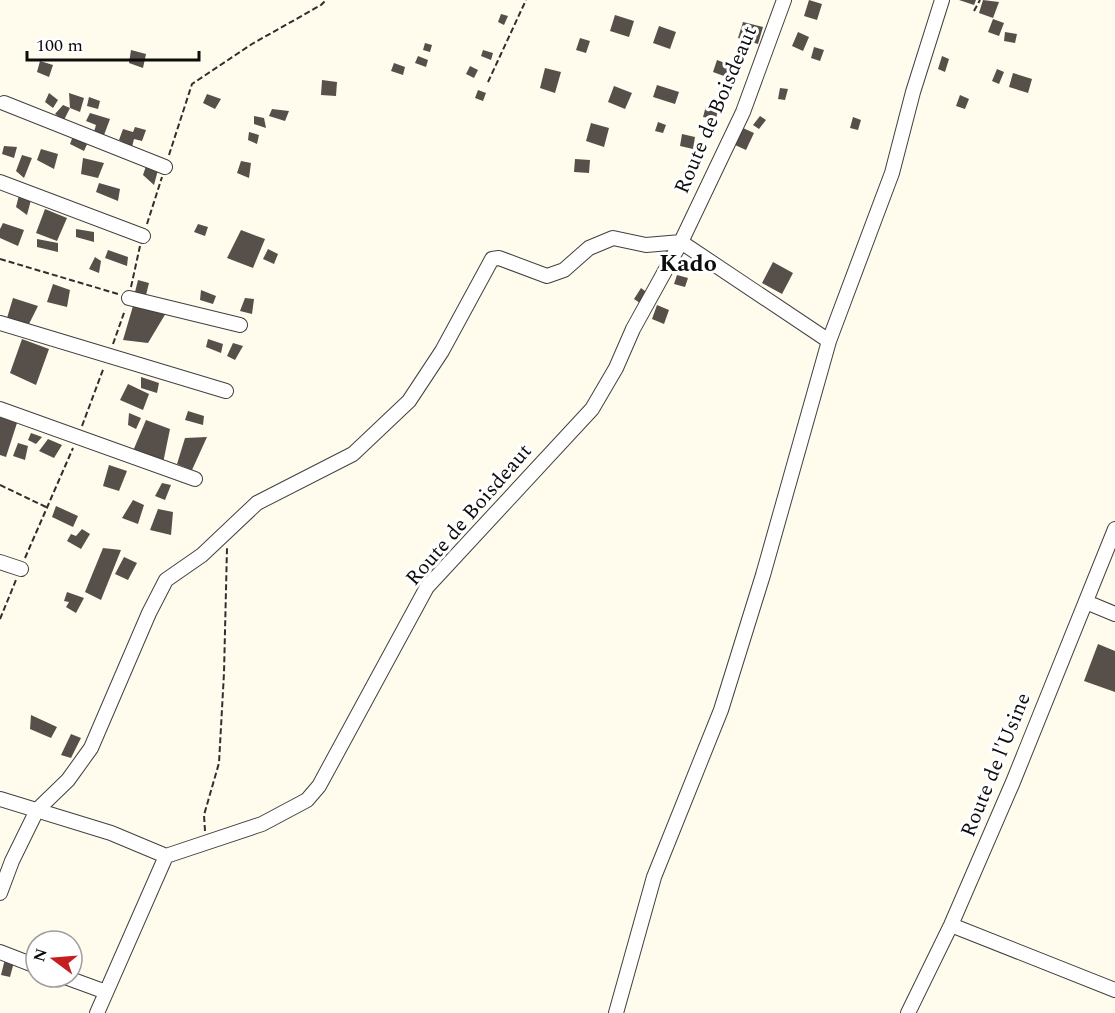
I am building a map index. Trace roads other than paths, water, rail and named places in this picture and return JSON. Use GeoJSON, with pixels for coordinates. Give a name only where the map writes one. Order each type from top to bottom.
{"type":"FeatureCollection","features":[{"type":"Feature","properties":{"kind":"street","name":"Route de Boisdeaut"},"geometry":{"type":"LineString","coordinates":[[166,856],[262,824],[307,800],[319,786],[428,587],[592,409],[616,368],[633,329],[681,242],[743,112],[784,0]]}},
{"type":"Feature","properties":{"kind":"street"},"geometry":{"type":"LineString","coordinates":[[616,1013],[654,877],[724,699],[763,575],[829,341],[892,173],[913,92],[942,0]]}},
{"type":"Feature","properties":{"kind":"street"},"geometry":{"type":"LineString","coordinates":[[4,103],[165,167]]}},
{"type":"Feature","properties":{"kind":"street"},"geometry":{"type":"LineString","coordinates":[[0,182],[143,236]]}},
{"type":"Feature","properties":{"kind":"street"},"geometry":{"type":"LineString","coordinates":[[0,893],[12,861],[38,810],[68,780],[91,748],[149,613],[166,580],[202,555],[256,503],[353,454],[409,401],[442,351],[492,259],[499,258],[547,276],[564,270],[589,248],[614,238],[646,245],[681,242],[829,341]]}},
{"type":"Feature","properties":{"kind":"street"},"geometry":{"type":"LineString","coordinates":[[129,298],[240,325]]}},
{"type":"Feature","properties":{"kind":"street"},"geometry":{"type":"LineString","coordinates":[[0,323],[225,391]]}},
{"type":"Feature","properties":{"kind":"street"},"geometry":{"type":"LineString","coordinates":[[0,409],[195,478]]}},
{"type":"Feature","properties":{"kind":"street","name":"Route de l'Usine"},"geometry":{"type":"LineString","coordinates":[[908,1013],[951,924],[1013,782],[1115,529]]}},
{"type":"Feature","properties":{"kind":"street"},"geometry":{"type":"LineString","coordinates":[[0,562],[21,569]]}},
{"type":"Feature","properties":{"kind":"street"},"geometry":{"type":"LineString","coordinates":[[1086,602],[1115,614]]}},
{"type":"Feature","properties":{"kind":"street"},"geometry":{"type":"LineString","coordinates":[[0,799],[111,833],[166,856],[97,1013]]}},
{"type":"Feature","properties":{"kind":"street"},"geometry":{"type":"LineString","coordinates":[[951,924],[1115,990]]}},
{"type":"Feature","properties":{"kind":"street"},"geometry":{"type":"LineString","coordinates":[[0,952],[24,961]]}},
{"type":"Feature","properties":{"kind":"street"},"geometry":{"type":"LineString","coordinates":[[84,984],[106,992]]}},
{"type":"Feature","properties":{"kind":"district","name":"Kado"},"geometry":{"type":"Point","coordinates":[688,264]}}]}
